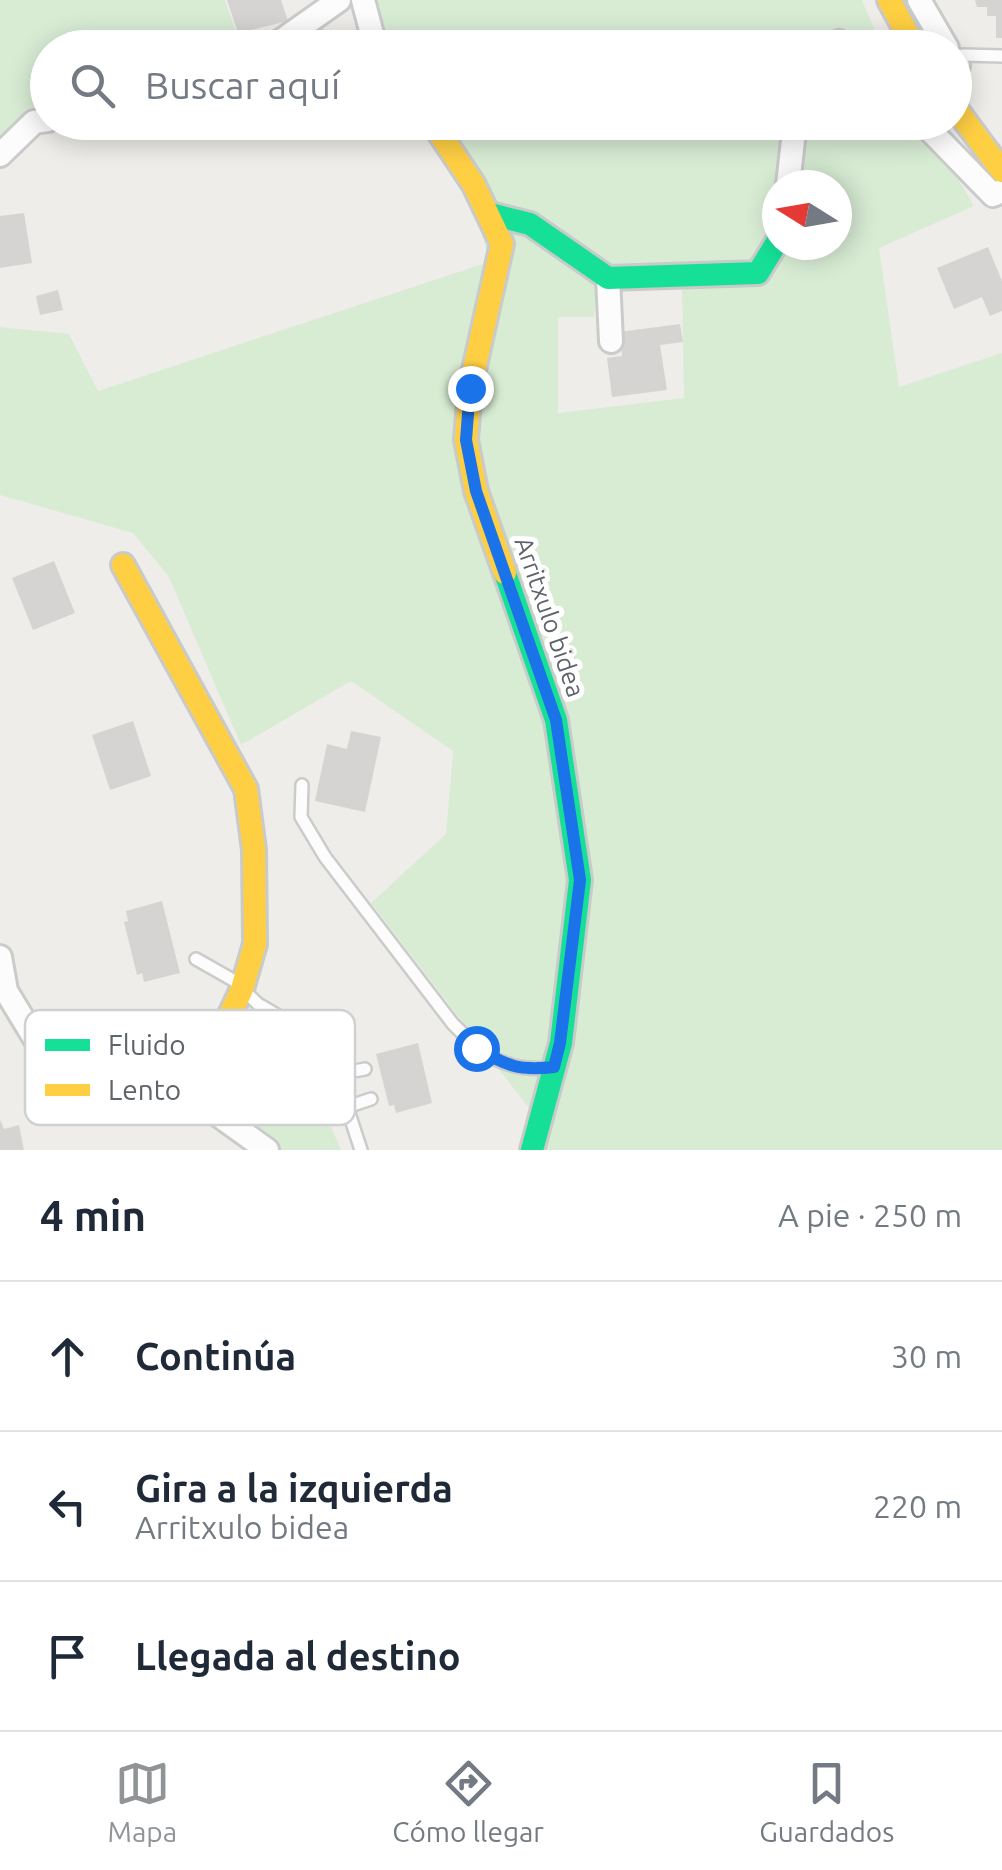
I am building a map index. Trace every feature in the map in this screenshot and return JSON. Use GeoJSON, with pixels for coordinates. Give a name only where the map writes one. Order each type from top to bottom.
{"type":"FeatureCollection","features":[{"type":"Feature","properties":{"kind":"street"},"geometry":{"type":"LineString","coordinates":[[296,30],[339,0]]}},
{"type":"Feature","properties":{"kind":"street"},"geometry":{"type":"LineString","coordinates":[[363,0],[371,30]]}},
{"type":"Feature","properties":{"kind":"street"},"geometry":{"type":"LineString","coordinates":[[889,0],[905,30]]}},
{"type":"Feature","properties":{"kind":"street"},"geometry":{"type":"LineString","coordinates":[[919,0],[936,30]]}},
{"type":"Feature","properties":{"kind":"street"},"geometry":{"type":"LineString","coordinates":[[0,155],[30,126]]}},
{"type":"Feature","properties":{"kind":"street"},"geometry":{"type":"LineString","coordinates":[[972,130],[1002,171]]}},
{"type":"Feature","properties":{"kind":"street","name":"Arritxulo bidea"},"geometry":{"type":"LineString","coordinates":[[443,140],[490,214],[502,244],[470,388],[466,440],[476,491],[556,720],[580,880],[560,1043],[532,1150]]}},
{"type":"Feature","properties":{"kind":"street"},"geometry":{"type":"LineString","coordinates":[[790,170],[793,140]]}},
{"type":"Feature","properties":{"kind":"street"},"geometry":{"type":"LineString","coordinates":[[939,140],[993,196],[1002,191]]}},
{"type":"Feature","properties":{"kind":"street"},"geometry":{"type":"LineString","coordinates":[[490,214],[530,224],[608,278],[758,273],[766,260]]}},
{"type":"Feature","properties":{"kind":"street"},"geometry":{"type":"LineString","coordinates":[[608,278],[610,340]]}},
{"type":"Feature","properties":{"kind":"street"},"geometry":{"type":"LineString","coordinates":[[123,565],[246,789],[254,850],[256,944],[233,1010]]}},
{"type":"Feature","properties":{"kind":"street"},"geometry":{"type":"LineString","coordinates":[[0,957],[3,997],[25,1027]]}},
{"type":"Feature","properties":{"kind":"street"},"geometry":{"type":"LineString","coordinates":[[232,1125],[267,1150]]}},
{"type":"Feature","properties":{"kind":"lane"},"geometry":{"type":"LineString","coordinates":[[972,55],[1002,56]]}},
{"type":"Feature","properties":{"kind":"lane"},"geometry":{"type":"LineString","coordinates":[[302,785],[301,817],[325,856],[453,1024],[476,1048],[503,1064],[524,1070],[554,1067]]}},
{"type":"Feature","properties":{"kind":"lane"},"geometry":{"type":"LineString","coordinates":[[196,959],[268,1010]]}},
{"type":"Feature","properties":{"kind":"lane"},"geometry":{"type":"LineString","coordinates":[[355,1071],[364,1069]]}},
{"type":"Feature","properties":{"kind":"lane"},"geometry":{"type":"LineString","coordinates":[[355,1104],[371,1099]]}},
{"type":"Feature","properties":{"kind":"lane"},"geometry":{"type":"LineString","coordinates":[[354,1125],[361,1150]]}},
{"type":"Feature","properties":{"kind":"green space"},"geometry":{"type":"Polygon","coordinates":[[[0,0],[225,0],[235,30],[30,30],[30,117],[0,140],[0,0]]]}},
{"type":"Feature","properties":{"kind":"green space"},"geometry":{"type":"Polygon","coordinates":[[[372,0],[862,0],[875,30],[380,30],[372,0]]]}},
{"type":"Feature","properties":{"kind":"green space"},"geometry":{"type":"Polygon","coordinates":[[[455,140],[936,140],[974,206],[879,248],[899,387],[1002,353],[1002,1150],[541,1150],[545,1129],[371,903],[446,834],[453,751],[351,681],[241,745],[169,577],[133,533],[0,495],[0,327],[69,334],[98,391],[489,262],[462,150],[455,140]],[[597,283],[594,317],[558,317],[558,413],[684,398],[682,285],[597,283]]]}},
{"type":"Feature","properties":{"kind":"green space"},"geometry":{"type":"Polygon","coordinates":[[[244,1125],[330,1125],[341,1150],[281,1150],[244,1125]]]}},
{"type":"Feature","properties":{"kind":"building"},"geometry":{"type":"Polygon","coordinates":[[[227,0],[281,0],[288,21],[237,30],[227,0]]]}},
{"type":"Feature","properties":{"kind":"building"},"geometry":{"type":"Polygon","coordinates":[[[975,0],[1002,0],[1002,38],[996,38],[996,16],[987,16],[987,7],[977,7],[975,0]]]}},
{"type":"Feature","properties":{"kind":"building"},"geometry":{"type":"Polygon","coordinates":[[[24,213],[32,263],[0,268],[0,216],[24,213]]]}},
{"type":"Feature","properties":{"kind":"building"},"geometry":{"type":"Polygon","coordinates":[[[988,247],[1002,281],[1002,311],[990,316],[982,297],[954,309],[937,268],[988,247]]]}},
{"type":"Feature","properties":{"kind":"building"},"geometry":{"type":"Polygon","coordinates":[[[58,290],[63,310],[40,315],[36,296],[58,290]]]}},
{"type":"Feature","properties":{"kind":"building"},"geometry":{"type":"Polygon","coordinates":[[[680,324],[683,342],[660,345],[667,390],[612,397],[607,358],[622,356],[619,332],[680,324]]]}},
{"type":"Feature","properties":{"kind":"building"},"geometry":{"type":"Polygon","coordinates":[[[54,561],[75,613],[33,630],[12,578],[54,561]]]}},
{"type":"Feature","properties":{"kind":"building"},"geometry":{"type":"Polygon","coordinates":[[[133,721],[151,776],[110,790],[92,735],[133,721]]]}},
{"type":"Feature","properties":{"kind":"building"},"geometry":{"type":"Polygon","coordinates":[[[351,731],[381,737],[365,812],[315,801],[327,744],[347,749],[351,731]]]}},
{"type":"Feature","properties":{"kind":"building"},"geometry":{"type":"Polygon","coordinates":[[[162,901],[180,973],[144,982],[142,973],[137,975],[124,922],[128,921],[126,911],[162,901]]]}},
{"type":"Feature","properties":{"kind":"building"},"geometry":{"type":"Polygon","coordinates":[[[418,1043],[432,1103],[396,1113],[394,1105],[389,1106],[376,1054],[418,1043]]]}},
{"type":"Feature","properties":{"kind":"building"},"geometry":{"type":"Polygon","coordinates":[[[0,1120],[4,1129],[19,1125],[24,1150],[0,1150],[0,1120]]]}},
{"type":"Feature","properties":{"kind":"traffic: fast"},"geometry":{"type":"LineString","coordinates":[[490,214],[530,224],[608,278],[758,273],[766,260]]}},
{"type":"Feature","properties":{"kind":"traffic: fast"},"geometry":{"type":"LineString","coordinates":[[505,573],[556,720],[580,880],[561,1043],[532,1150]]}},
{"type":"Feature","properties":{"kind":"traffic: slow"},"geometry":{"type":"LineString","coordinates":[[889,0],[905,30]]}},
{"type":"Feature","properties":{"kind":"traffic: slow"},"geometry":{"type":"LineString","coordinates":[[972,130],[1002,171]]}},
{"type":"Feature","properties":{"kind":"traffic: slow"},"geometry":{"type":"LineString","coordinates":[[444,140],[474,185],[502,244],[470,388],[466,440],[476,491],[505,573]]}},
{"type":"Feature","properties":{"kind":"traffic: slow"},"geometry":{"type":"LineString","coordinates":[[123,565],[246,789],[254,850],[255,944],[232,1010]]}},
{"type":"Feature","properties":{"kind":"route"},"geometry":{"type":"LineString","coordinates":[[470,388],[466,440],[476,491],[556,720],[580,880],[554,1067],[524,1070],[503,1064],[476,1048]]}}]}
